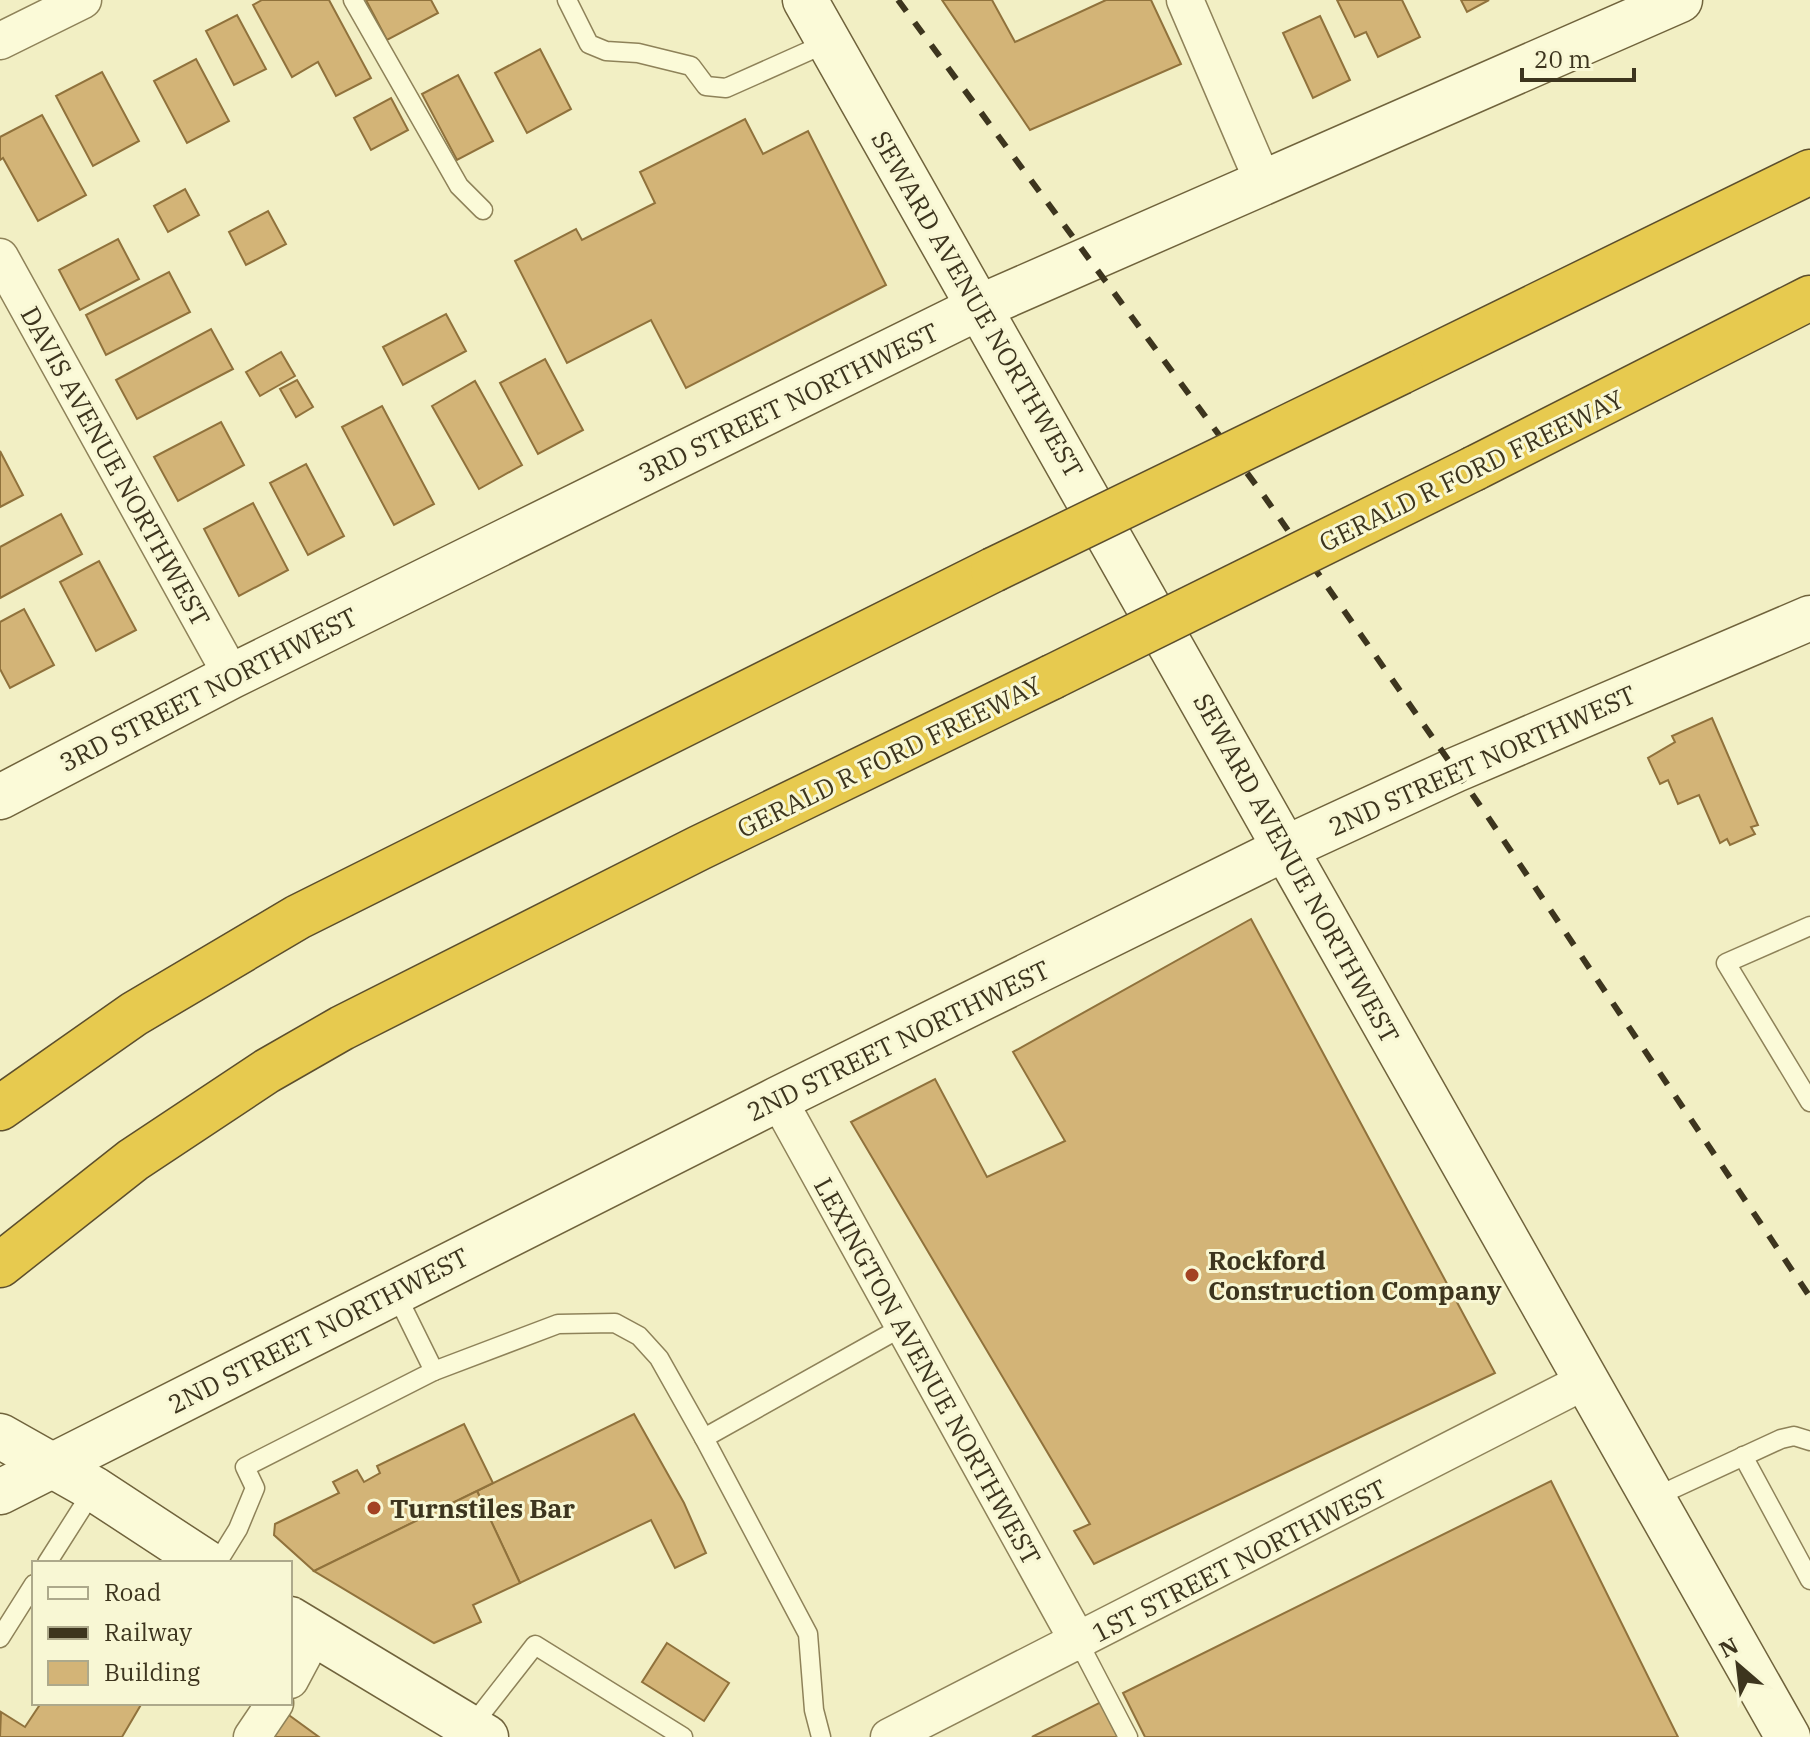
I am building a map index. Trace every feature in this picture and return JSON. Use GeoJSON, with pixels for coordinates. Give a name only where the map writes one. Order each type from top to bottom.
{"type":"FeatureCollection","features":[{"type":"Feature","properties":{"kind":"highway"},"geometry":{"type":"LineString","coordinates":[[0,1108],[134,1014],[298,917],[993,570],[1810,172]]}},
{"type":"Feature","properties":{"kind":"highway","name":"GERALD R FORD FREEWAY"},"geometry":{"type":"LineString","coordinates":[[16,1252],[122,1168],[198,1115],[342,1028],[699,848],[1475,468],[1810,298]]}},
{"type":"Feature","properties":{"kind":"street"},"geometry":{"type":"LineString","coordinates":[[0,41],[83,0]]}},
{"type":"Feature","properties":{"kind":"street","name":"SEWARD AVENUE NORTHWEST"},"geometry":{"type":"LineString","coordinates":[[805,0],[982,306],[1788,1737]]}},
{"type":"Feature","properties":{"kind":"street"},"geometry":{"type":"LineString","coordinates":[[1185,0],[1264,184]]}},
{"type":"Feature","properties":{"kind":"street","name":"3RD STREET NORTHWEST"},"geometry":{"type":"LineString","coordinates":[[0,797],[232,676],[982,306],[1680,0]]}},
{"type":"Feature","properties":{"kind":"street","name":"DAVIS AVENUE NORTHWEST"},"geometry":{"type":"LineString","coordinates":[[0,257],[232,676]]}},
{"type":"Feature","properties":{"kind":"street","name":"2ND STREET NORTHWEST"},"geometry":{"type":"LineString","coordinates":[[0,1492],[778,1099],[1286,848],[1455,770],[1810,618]]}},
{"type":"Feature","properties":{"kind":"street","name":"LEXINGTON AVENUE NORTHWEST"},"geometry":{"type":"LineString","coordinates":[[778,1099],[1079,1643]]}},
{"type":"Feature","properties":{"kind":"street","name":"1ST STREET NORTHWEST"},"geometry":{"type":"LineString","coordinates":[[889,1737],[1079,1643],[1587,1380]]}},
{"type":"Feature","properties":{"kind":"street"},"geometry":{"type":"LineString","coordinates":[[0,1436],[94,1489],[204,1561]]}},
{"type":"Feature","properties":{"kind":"street"},"geometry":{"type":"LineString","coordinates":[[292,1671],[302,1627],[478,1732]]}},
{"type":"Feature","properties":{"kind":"street"},"geometry":{"type":"LineString","coordinates":[[252,1737],[274,1705]]}},
{"type":"Feature","properties":{"kind":"lane"},"geometry":{"type":"LineString","coordinates":[[353,0],[445,164],[459,186],[483,210]]}},
{"type":"Feature","properties":{"kind":"lane"},"geometry":{"type":"LineString","coordinates":[[567,0],[589,44],[606,51],[638,53],[691,66],[706,86],[726,88],[829,42]]}},
{"type":"Feature","properties":{"kind":"lane"},"geometry":{"type":"LineString","coordinates":[[1810,926],[1726,963],[1810,1102]]}},
{"type":"Feature","properties":{"kind":"lane"},"geometry":{"type":"LineString","coordinates":[[395,1292],[434,1371]]}},
{"type":"Feature","properties":{"kind":"lane"},"geometry":{"type":"LineString","coordinates":[[218,1561],[238,1529],[255,1488],[245,1467],[434,1371],[558,1324],[615,1323],[639,1336],[659,1358],[808,1634],[814,1710],[821,1737]]}},
{"type":"Feature","properties":{"kind":"lane"},"geometry":{"type":"LineString","coordinates":[[704,1438],[904,1326]]}},
{"type":"Feature","properties":{"kind":"lane"},"geometry":{"type":"LineString","coordinates":[[1653,1498],[1781,1439],[1794,1436],[1810,1441]]}},
{"type":"Feature","properties":{"kind":"lane"},"geometry":{"type":"LineString","coordinates":[[1743,1456],[1810,1580]]}},
{"type":"Feature","properties":{"kind":"lane"},"geometry":{"type":"LineString","coordinates":[[48,1561],[94,1489]]}},
{"type":"Feature","properties":{"kind":"lane"},"geometry":{"type":"LineString","coordinates":[[0,1638],[32,1587]]}},
{"type":"Feature","properties":{"kind":"lane"},"geometry":{"type":"LineString","coordinates":[[1079,1643],[1128,1737]]}},
{"type":"Feature","properties":{"kind":"lane"},"geometry":{"type":"LineString","coordinates":[[478,1732],[535,1645],[683,1737]]}},
{"type":"Feature","properties":{"kind":"building"},"geometry":{"type":"Polygon","coordinates":[[[262,0],[329,0],[371,78],[336,96],[318,62],[292,77],[253,5],[262,0]]]}},
{"type":"Feature","properties":{"kind":"building"},"geometry":{"type":"Polygon","coordinates":[[[366,0],[431,0],[438,13],[387,40],[366,0]]]}},
{"type":"Feature","properties":{"kind":"building"},"geometry":{"type":"Polygon","coordinates":[[[942,0],[992,0],[1015,42],[1106,0],[1151,0],[1181,64],[1030,130],[942,0]]]}},
{"type":"Feature","properties":{"kind":"building"},"geometry":{"type":"Polygon","coordinates":[[[1337,0],[1402,0],[1420,37],[1378,57],[1366,32],[1355,37],[1337,0]]]}},
{"type":"Feature","properties":{"kind":"building"},"geometry":{"type":"Polygon","coordinates":[[[1461,0],[1489,0],[1467,12],[1461,0]]]}},
{"type":"Feature","properties":{"kind":"building"},"geometry":{"type":"Polygon","coordinates":[[[237,15],[266,69],[234,85],[206,31],[237,15]]]}},
{"type":"Feature","properties":{"kind":"building"},"geometry":{"type":"Polygon","coordinates":[[[1320,16],[1350,80],[1313,98],[1283,33],[1320,16]]]}},
{"type":"Feature","properties":{"kind":"building"},"geometry":{"type":"Polygon","coordinates":[[[540,49],[571,109],[527,133],[495,73],[540,49]]]}},
{"type":"Feature","properties":{"kind":"building"},"geometry":{"type":"Polygon","coordinates":[[[196,59],[229,121],[187,143],[154,81],[196,59]]]}},
{"type":"Feature","properties":{"kind":"building"},"geometry":{"type":"Polygon","coordinates":[[[102,72],[139,141],[93,166],[56,96],[102,72]]]}},
{"type":"Feature","properties":{"kind":"building"},"geometry":{"type":"Polygon","coordinates":[[[458,75],[493,141],[457,160],[422,94],[458,75]]]}},
{"type":"Feature","properties":{"kind":"building"},"geometry":{"type":"Polygon","coordinates":[[[391,98],[408,130],[371,150],[354,118],[391,98]]]}},
{"type":"Feature","properties":{"kind":"building"},"geometry":{"type":"Polygon","coordinates":[[[42,115],[86,195],[38,221],[3,158],[0,160],[0,137],[42,115]]]}},
{"type":"Feature","properties":{"kind":"building"},"geometry":{"type":"Polygon","coordinates":[[[745,119],[763,154],[808,131],[886,285],[686,388],[651,320],[567,363],[515,261],[576,229],[582,240],[655,203],[640,172],[745,119]]]}},
{"type":"Feature","properties":{"kind":"building"},"geometry":{"type":"Polygon","coordinates":[[[185,189],[199,215],[168,232],[154,206],[185,189]]]}},
{"type":"Feature","properties":{"kind":"building"},"geometry":{"type":"Polygon","coordinates":[[[268,211],[286,244],[246,265],[229,232],[268,211]]]}},
{"type":"Feature","properties":{"kind":"building"},"geometry":{"type":"Polygon","coordinates":[[[118,239],[139,279],[80,310],[59,270],[118,239]]]}},
{"type":"Feature","properties":{"kind":"building"},"geometry":{"type":"Polygon","coordinates":[[[169,272],[190,312],[106,355],[86,315],[169,272]]]}},
{"type":"Feature","properties":{"kind":"building"},"geometry":{"type":"Polygon","coordinates":[[[446,314],[466,351],[403,385],[383,347],[446,314]]]}},
{"type":"Feature","properties":{"kind":"building"},"geometry":{"type":"Polygon","coordinates":[[[211,329],[233,369],[137,419],[116,380],[211,329]]]}},
{"type":"Feature","properties":{"kind":"building"},"geometry":{"type":"Polygon","coordinates":[[[281,352],[295,376],[260,396],[246,372],[281,352]]]}},
{"type":"Feature","properties":{"kind":"building"},"geometry":{"type":"Polygon","coordinates":[[[545,359],[583,430],[538,454],[500,383],[545,359]]]}},
{"type":"Feature","properties":{"kind":"building"},"geometry":{"type":"Polygon","coordinates":[[[297,380],[313,407],[296,417],[280,389],[297,380]]]}},
{"type":"Feature","properties":{"kind":"building"},"geometry":{"type":"Polygon","coordinates":[[[475,381],[522,465],[479,489],[432,406],[475,381]]]}},
{"type":"Feature","properties":{"kind":"building"},"geometry":{"type":"Polygon","coordinates":[[[382,406],[434,504],[394,525],[342,427],[382,406]]]}},
{"type":"Feature","properties":{"kind":"building"},"geometry":{"type":"Polygon","coordinates":[[[221,422],[244,465],[178,501],[154,457],[221,422]]]}},
{"type":"Feature","properties":{"kind":"building"},"geometry":{"type":"Polygon","coordinates":[[[0,451],[23,495],[0,507],[0,451]]]}},
{"type":"Feature","properties":{"kind":"building"},"geometry":{"type":"Polygon","coordinates":[[[306,464],[344,536],[308,555],[270,483],[306,464]]]}},
{"type":"Feature","properties":{"kind":"building"},"geometry":{"type":"Polygon","coordinates":[[[253,503],[288,570],[239,596],[204,529],[253,503]]]}},
{"type":"Feature","properties":{"kind":"building"},"geometry":{"type":"Polygon","coordinates":[[[61,514],[82,554],[0,598],[0,547],[61,514]]]}},
{"type":"Feature","properties":{"kind":"building"},"geometry":{"type":"Polygon","coordinates":[[[99,561],[136,630],[96,651],[60,582],[99,561]]]}},
{"type":"Feature","properties":{"kind":"building"},"geometry":{"type":"Polygon","coordinates":[[[24,609],[54,665],[10,688],[0,669],[0,622],[24,609]]]}},
{"type":"Feature","properties":{"kind":"building"},"geometry":{"type":"Polygon","coordinates":[[[1712,718],[1758,825],[1751,827],[1755,834],[1730,845],[1727,839],[1720,843],[1699,795],[1678,804],[1668,780],[1660,784],[1648,758],[1675,742],[1672,736],[1712,718]]]}},
{"type":"Feature","properties":{"kind":"building","name":"Rockford Construction Company"},"geometry":{"type":"Polygon","coordinates":[[[1251,919],[1495,1373],[1094,1564],[1074,1531],[1090,1524],[851,1122],[935,1079],[987,1177],[1065,1141],[1013,1052],[1251,919]]]}},
{"type":"Feature","properties":{"kind":"building"},"geometry":{"type":"Polygon","coordinates":[[[634,1414],[684,1503],[706,1553],[675,1568],[651,1520],[520,1583],[477,1491],[634,1414]]]}},
{"type":"Feature","properties":{"kind":"building","name":"Turnstiles Bar"},"geometry":{"type":"Polygon","coordinates":[[[464,1424],[493,1483],[314,1571],[274,1535],[275,1524],[339,1493],[333,1482],[357,1470],[364,1482],[380,1473],[377,1466],[464,1424]]]}},
{"type":"Feature","properties":{"kind":"building"},"geometry":{"type":"Polygon","coordinates":[[[1551,1481],[1678,1737],[1145,1737],[1123,1693],[1551,1481]]]}},
{"type":"Feature","properties":{"kind":"building"},"geometry":{"type":"Polygon","coordinates":[[[477,1491],[520,1583],[473,1605],[481,1622],[434,1643],[314,1571],[477,1491]]]}},
{"type":"Feature","properties":{"kind":"building"},"geometry":{"type":"Polygon","coordinates":[[[667,1643],[729,1683],[704,1721],[642,1682],[667,1643]]]}},
{"type":"Feature","properties":{"kind":"building"},"geometry":{"type":"Polygon","coordinates":[[[1101,1702],[1118,1737],[1032,1737],[1101,1702]]]}},
{"type":"Feature","properties":{"kind":"building"},"geometry":{"type":"Polygon","coordinates":[[[40,1705],[141,1705],[122,1737],[0,1737],[1,1712],[25,1727],[40,1705]]]}},
{"type":"Feature","properties":{"kind":"building"},"geometry":{"type":"Polygon","coordinates":[[[286,1713],[319,1737],[269,1737],[286,1713]]]}},
{"type":"Feature","properties":{"kind":"railway"},"geometry":{"type":"LineString","coordinates":[[898,0],[1264,496],[1486,814],[1810,1297]]}},
{"type":"Feature","properties":{"kind":"place","name":"Rockford Construction Company"},"geometry":{"type":"Point","coordinates":[1192,1275]}},
{"type":"Feature","properties":{"kind":"place","name":"Turnstiles Bar"},"geometry":{"type":"Point","coordinates":[374,1508]}}]}
